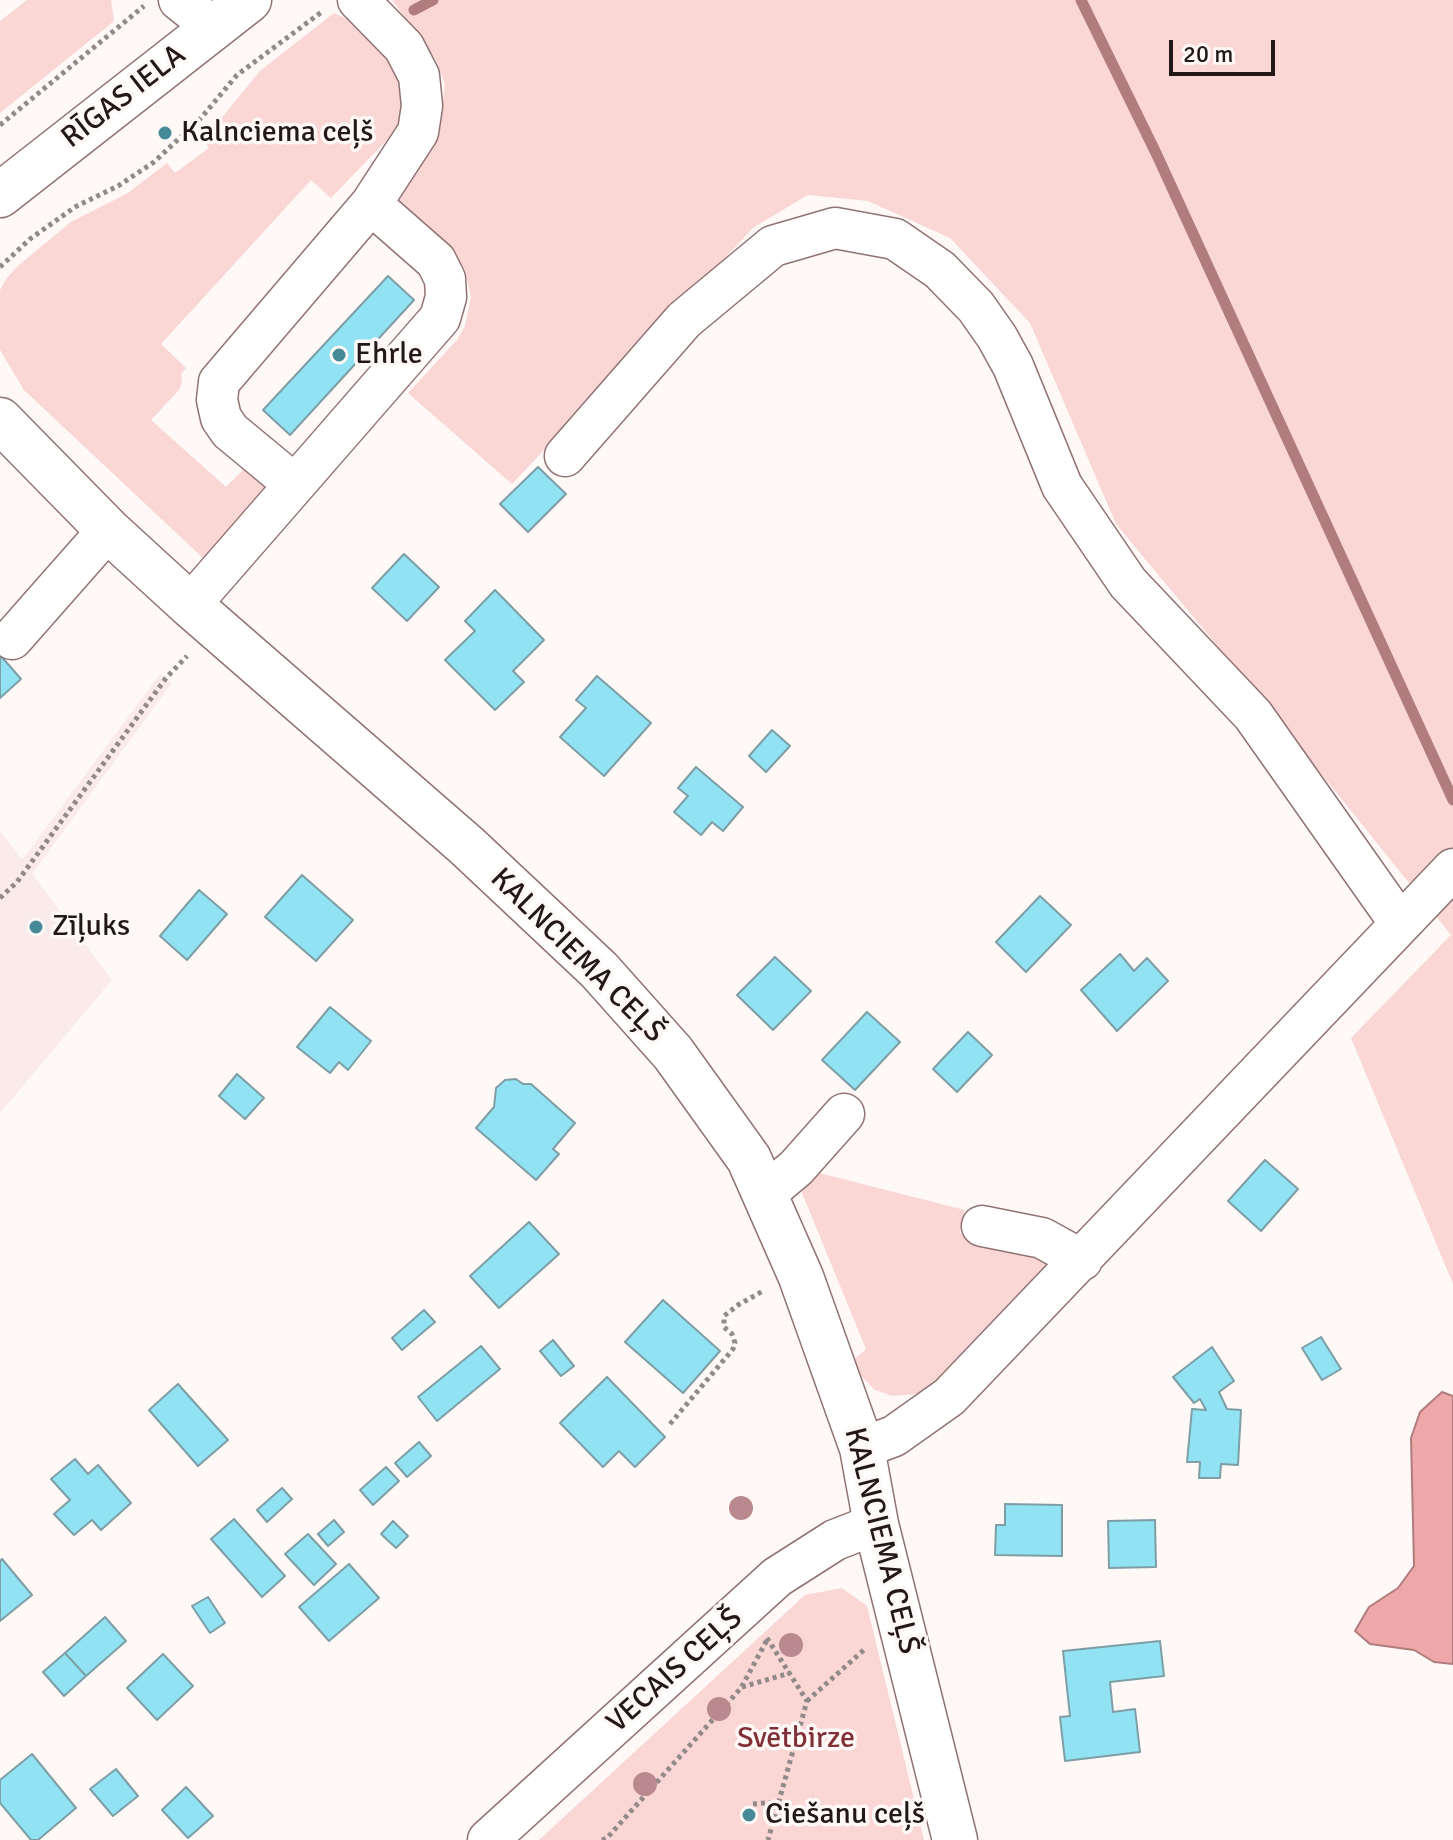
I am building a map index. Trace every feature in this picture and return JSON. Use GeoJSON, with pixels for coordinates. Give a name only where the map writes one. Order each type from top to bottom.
{"type":"FeatureCollection","features":[{"type":"Feature","properties":{"kind":"main road","name":"RĪGAS IELA"},"geometry":{"type":"LineString","coordinates":[[0,195],[249,0]]}},
{"type":"Feature","properties":{"kind":"main road","name":"KALNCIEMA CEĻŠ"},"geometry":{"type":"LineString","coordinates":[[0,420],[108,530],[467,846],[599,970],[673,1053],[749,1159],[801,1277],[862,1448],[876,1524],[955,1840]]}},
{"type":"Feature","properties":{"kind":"street"},"geometry":{"type":"LineString","coordinates":[[179,0],[214,28]]}},
{"type":"Feature","properties":{"kind":"street"},"geometry":{"type":"LineString","coordinates":[[294,484],[230,431],[221,418],[217,400],[219,382],[371,204],[418,132],[422,106],[419,76],[404,47],[341,5]]}},
{"type":"Feature","properties":{"kind":"street"},"geometry":{"type":"LineString","coordinates":[[190,605],[440,318],[446,297],[445,279],[436,261],[371,204]]}},
{"type":"Feature","properties":{"kind":"street"},"geometry":{"type":"LineString","coordinates":[[565,456],[684,320],[773,246],[835,228],[895,239],[940,270],[976,307],[1013,366],[1062,486],[1111,559],[1128,583],[1253,715],[1399,922]]}},
{"type":"Feature","properties":{"kind":"street"},"geometry":{"type":"LineString","coordinates":[[12,639],[108,530]]}},
{"type":"Feature","properties":{"kind":"street"},"geometry":{"type":"LineString","coordinates":[[862,1448],[894,1436],[949,1397],[1399,922],[1453,869]]}},
{"type":"Feature","properties":{"kind":"street"},"geometry":{"type":"LineString","coordinates":[[765,1194],[796,1168],[844,1114]]}},
{"type":"Feature","properties":{"kind":"street"},"geometry":{"type":"LineString","coordinates":[[982,1226],[1042,1238],[1082,1260]]}},
{"type":"Feature","properties":{"kind":"street","name":"VECAIS CEĻŠ"},"geometry":{"type":"LineString","coordinates":[[488,1840],[777,1577],[835,1540],[876,1524]]}},
{"type":"Feature","properties":{"kind":"path"},"geometry":{"type":"LineString","coordinates":[[0,125],[151,0]]}},
{"type":"Feature","properties":{"kind":"path"},"geometry":{"type":"LineString","coordinates":[[0,267],[30,239],[75,207],[118,186],[154,162],[201,118],[237,75],[300,25],[341,5]]}},
{"type":"Feature","properties":{"kind":"path"},"geometry":{"type":"LineString","coordinates":[[0,898],[17,882],[148,702],[187,656]]}},
{"type":"Feature","properties":{"kind":"path"},"geometry":{"type":"LineString","coordinates":[[670,1424],[733,1349],[735,1343],[732,1334],[724,1327],[724,1316],[767,1290]]}},
{"type":"Feature","properties":{"kind":"path"},"geometry":{"type":"LineString","coordinates":[[755,1598],[767,1639],[807,1701]]}},
{"type":"Feature","properties":{"kind":"path"},"geometry":{"type":"LineString","coordinates":[[602,1840],[741,1688],[767,1639]]}},
{"type":"Feature","properties":{"kind":"path"},"geometry":{"type":"LineString","coordinates":[[768,1840],[807,1701],[868,1646]]}},
{"type":"Feature","properties":{"kind":"path"},"geometry":{"type":"LineString","coordinates":[[741,1688],[790,1673]]}},
{"type":"Feature","properties":{"kind":"path"},"geometry":{"type":"LineString","coordinates":[[753,1804],[778,1802]]}},
{"type":"Feature","properties":{"kind":"shaded area","name":"Zīļuks"},"geometry":{"type":"Polygon","coordinates":[[[160,674],[172,683],[32,874],[112,980],[0,1113],[0,831],[22,860],[160,674]]]}},
{"type":"Feature","properties":{"kind":"shaded area"},"geometry":{"type":"Polygon","coordinates":[[[1442,1392],[1453,1396],[1453,1664],[1434,1662],[1414,1650],[1370,1644],[1355,1631],[1369,1607],[1398,1588],[1414,1566],[1411,1438],[1420,1412],[1442,1392]]]}},
{"type":"Feature","properties":{"kind":"green space"},"geometry":{"type":"Polygon","coordinates":[[[27,0],[111,0],[114,21],[0,113],[0,21],[27,0]]]}},
{"type":"Feature","properties":{"kind":"green space"},"geometry":{"type":"Polygon","coordinates":[[[392,0],[1453,0],[1453,1284],[1351,1038],[1451,935],[1116,524],[1030,323],[950,238],[868,201],[808,195],[754,227],[512,484],[408,393],[457,340],[465,326],[471,297],[465,270],[456,258],[399,204],[397,194],[431,151],[439,134],[445,84],[436,60],[392,0]]]}},
{"type":"Feature","properties":{"kind":"green space"},"geometry":{"type":"Polygon","coordinates":[[[334,13],[351,21],[392,62],[401,81],[403,99],[399,122],[388,139],[331,198],[311,180],[161,344],[186,368],[181,374],[179,390],[151,420],[226,487],[246,467],[265,488],[203,558],[24,390],[0,350],[0,290],[19,265],[71,222],[128,193],[167,163],[175,173],[209,148],[200,137],[219,121],[260,71],[334,13]]]}},
{"type":"Feature","properties":{"kind":"green space"},"geometry":{"type":"Polygon","coordinates":[[[811,1171],[965,1210],[960,1233],[1028,1243],[1050,1261],[1049,1267],[941,1380],[916,1394],[893,1396],[875,1390],[860,1375],[854,1360],[866,1349],[802,1193],[811,1171]]]}},
{"type":"Feature","properties":{"kind":"green space","name":"Svētbirze"},"geometry":{"type":"Polygon","coordinates":[[[842,1588],[867,1606],[924,1840],[539,1840],[805,1595],[842,1588]]]}},
{"type":"Feature","properties":{"kind":"building","name":"Ehrle"},"geometry":{"type":"Polygon","coordinates":[[[388,276],[414,300],[290,435],[263,410],[388,276]]]}},
{"type":"Feature","properties":{"kind":"building"},"geometry":{"type":"Polygon","coordinates":[[[538,467],[566,494],[528,532],[500,504],[538,467]]]}},
{"type":"Feature","properties":{"kind":"building"},"geometry":{"type":"Polygon","coordinates":[[[404,554],[439,587],[407,621],[372,588],[404,554]]]}},
{"type":"Feature","properties":{"kind":"building"},"geometry":{"type":"Polygon","coordinates":[[[495,590],[544,640],[513,671],[524,682],[495,710],[445,660],[475,631],[465,621],[495,590]]]}},
{"type":"Feature","properties":{"kind":"building"},"geometry":{"type":"Polygon","coordinates":[[[0,655],[21,679],[0,698],[0,655]]]}},
{"type":"Feature","properties":{"kind":"building"},"geometry":{"type":"Polygon","coordinates":[[[597,676],[651,723],[604,776],[560,737],[586,708],[576,700],[597,676]]]}},
{"type":"Feature","properties":{"kind":"building"},"geometry":{"type":"Polygon","coordinates":[[[772,730],[790,746],[766,772],[749,756],[772,730]]]}},
{"type":"Feature","properties":{"kind":"building"},"geometry":{"type":"Polygon","coordinates":[[[696,767],[743,807],[723,831],[712,822],[701,835],[674,812],[688,796],[678,788],[696,767]]]}},
{"type":"Feature","properties":{"kind":"building"},"geometry":{"type":"Polygon","coordinates":[[[302,875],[353,920],[316,961],[265,917],[302,875]]]}},
{"type":"Feature","properties":{"kind":"building"},"geometry":{"type":"Polygon","coordinates":[[[199,890],[227,914],[187,960],[160,936],[199,890]]]}},
{"type":"Feature","properties":{"kind":"building"},"geometry":{"type":"Polygon","coordinates":[[[1040,896],[1071,925],[1026,972],[996,942],[1040,896]]]}},
{"type":"Feature","properties":{"kind":"building"},"geometry":{"type":"Polygon","coordinates":[[[1120,954],[1134,971],[1147,958],[1168,981],[1117,1031],[1081,990],[1120,954]]]}},
{"type":"Feature","properties":{"kind":"building"},"geometry":{"type":"Polygon","coordinates":[[[775,957],[811,991],[773,1030],[737,995],[775,957]]]}},
{"type":"Feature","properties":{"kind":"building"},"geometry":{"type":"Polygon","coordinates":[[[330,1007],[371,1041],[348,1070],[339,1062],[330,1073],[297,1047],[330,1007]]]}},
{"type":"Feature","properties":{"kind":"building"},"geometry":{"type":"Polygon","coordinates":[[[867,1012],[900,1042],[855,1090],[822,1060],[867,1012]]]}},
{"type":"Feature","properties":{"kind":"building"},"geometry":{"type":"Polygon","coordinates":[[[968,1032],[992,1055],[957,1092],[933,1069],[968,1032]]]}},
{"type":"Feature","properties":{"kind":"building"},"geometry":{"type":"Polygon","coordinates":[[[237,1074],[264,1098],[245,1119],[219,1096],[237,1074]]]}},
{"type":"Feature","properties":{"kind":"building"},"geometry":{"type":"Polygon","coordinates":[[[516,1079],[523,1084],[531,1084],[575,1123],[553,1149],[559,1154],[536,1180],[476,1128],[494,1107],[496,1088],[505,1080],[516,1079]]]}},
{"type":"Feature","properties":{"kind":"building"},"geometry":{"type":"Polygon","coordinates":[[[1265,1160],[1298,1189],[1261,1231],[1228,1201],[1265,1160]]]}},
{"type":"Feature","properties":{"kind":"building"},"geometry":{"type":"Polygon","coordinates":[[[529,1222],[559,1254],[499,1308],[470,1276],[529,1222]]]}},
{"type":"Feature","properties":{"kind":"building"},"geometry":{"type":"Polygon","coordinates":[[[663,1300],[720,1351],[683,1393],[625,1342],[663,1300]]]}},
{"type":"Feature","properties":{"kind":"building"},"geometry":{"type":"Polygon","coordinates":[[[424,1310],[435,1322],[402,1350],[392,1338],[424,1310]]]}},
{"type":"Feature","properties":{"kind":"building"},"geometry":{"type":"Polygon","coordinates":[[[1321,1337],[1341,1369],[1322,1380],[1302,1348],[1321,1337]]]}},
{"type":"Feature","properties":{"kind":"building"},"geometry":{"type":"Polygon","coordinates":[[[553,1340],[574,1366],[561,1376],[540,1351],[553,1340]]]}},
{"type":"Feature","properties":{"kind":"building"},"geometry":{"type":"Polygon","coordinates":[[[481,1346],[500,1369],[437,1421],[418,1397],[481,1346]]]}},
{"type":"Feature","properties":{"kind":"building"},"geometry":{"type":"Polygon","coordinates":[[[1212,1347],[1234,1381],[1219,1392],[1227,1409],[1241,1410],[1238,1465],[1221,1464],[1220,1478],[1199,1478],[1200,1462],[1187,1462],[1192,1409],[1206,1410],[1200,1399],[1194,1403],[1173,1377],[1212,1347]]]}},
{"type":"Feature","properties":{"kind":"building"},"geometry":{"type":"Polygon","coordinates":[[[607,1377],[665,1437],[635,1467],[619,1451],[603,1467],[560,1423],[607,1377]]]}},
{"type":"Feature","properties":{"kind":"building"},"geometry":{"type":"Polygon","coordinates":[[[178,1384],[228,1440],[198,1466],[149,1410],[178,1384]]]}},
{"type":"Feature","properties":{"kind":"building"},"geometry":{"type":"Polygon","coordinates":[[[419,1442],[431,1456],[407,1477],[395,1463],[419,1442]]]}},
{"type":"Feature","properties":{"kind":"building"},"geometry":{"type":"Polygon","coordinates":[[[75,1459],[88,1474],[98,1465],[131,1503],[101,1530],[92,1520],[74,1535],[54,1514],[70,1500],[51,1479],[75,1459]]]}},
{"type":"Feature","properties":{"kind":"building"},"geometry":{"type":"Polygon","coordinates":[[[386,1467],[399,1481],[373,1505],[360,1490],[386,1467]]]}},
{"type":"Feature","properties":{"kind":"building"},"geometry":{"type":"Polygon","coordinates":[[[282,1488],[292,1499],[267,1522],[257,1510],[282,1488]]]}},
{"type":"Feature","properties":{"kind":"building"},"geometry":{"type":"Polygon","coordinates":[[[1005,1504],[1062,1505],[1062,1556],[995,1555],[996,1525],[1005,1525],[1005,1504]]]}},
{"type":"Feature","properties":{"kind":"building"},"geometry":{"type":"Polygon","coordinates":[[[234,1519],[285,1576],[262,1597],[211,1539],[234,1519]]]}},
{"type":"Feature","properties":{"kind":"building"},"geometry":{"type":"Polygon","coordinates":[[[334,1520],[344,1532],[328,1546],[318,1534],[334,1520]]]}},
{"type":"Feature","properties":{"kind":"building"},"geometry":{"type":"Polygon","coordinates":[[[1155,1520],[1156,1567],[1109,1568],[1108,1521],[1155,1520]]]}},
{"type":"Feature","properties":{"kind":"building"},"geometry":{"type":"Polygon","coordinates":[[[393,1521],[408,1536],[396,1548],[381,1534],[393,1521]]]}},
{"type":"Feature","properties":{"kind":"building"},"geometry":{"type":"Polygon","coordinates":[[[308,1534],[336,1564],[314,1585],[285,1554],[308,1534]]]}},
{"type":"Feature","properties":{"kind":"building"},"geometry":{"type":"Polygon","coordinates":[[[2,1559],[32,1595],[0,1621],[0,1561],[2,1559]]]}},
{"type":"Feature","properties":{"kind":"building"},"geometry":{"type":"Polygon","coordinates":[[[349,1564],[379,1598],[329,1641],[299,1607],[349,1564]]]}},
{"type":"Feature","properties":{"kind":"building"},"geometry":{"type":"Polygon","coordinates":[[[208,1597],[225,1623],[210,1633],[192,1606],[208,1597]]]}},
{"type":"Feature","properties":{"kind":"building"},"geometry":{"type":"Polygon","coordinates":[[[105,1617],[126,1641],[86,1676],[65,1653],[105,1617]]]}},
{"type":"Feature","properties":{"kind":"building"},"geometry":{"type":"Polygon","coordinates":[[[1160,1641],[1164,1676],[1110,1682],[1113,1712],[1135,1709],[1140,1752],[1065,1761],[1060,1717],[1070,1716],[1063,1651],[1160,1641]]]}},
{"type":"Feature","properties":{"kind":"building"},"geometry":{"type":"Polygon","coordinates":[[[65,1653],[86,1676],[64,1696],[43,1672],[65,1653]]]}},
{"type":"Feature","properties":{"kind":"building"},"geometry":{"type":"Polygon","coordinates":[[[163,1654],[193,1686],[157,1720],[127,1688],[163,1654]]]}},
{"type":"Feature","properties":{"kind":"building"},"geometry":{"type":"Polygon","coordinates":[[[32,1754],[76,1808],[38,1840],[31,1840],[0,1803],[0,1780],[32,1754]]]}},
{"type":"Feature","properties":{"kind":"building"},"geometry":{"type":"Polygon","coordinates":[[[116,1769],[138,1796],[113,1816],[90,1789],[116,1769]]]}},
{"type":"Feature","properties":{"kind":"building"},"geometry":{"type":"Polygon","coordinates":[[[186,1787],[213,1816],[188,1838],[162,1810],[186,1787]]]}},
{"type":"Feature","properties":{"kind":"waterway"},"geometry":{"type":"LineString","coordinates":[[414,10],[433,0]]}},
{"type":"Feature","properties":{"kind":"waterway"},"geometry":{"type":"LineString","coordinates":[[1081,0],[1156,153],[1453,800]]}},
{"type":"Feature","properties":{"kind":"place","name":"Kalnciema ceļš"},"geometry":{"type":"Point","coordinates":[165,133]}},
{"type":"Feature","properties":{"kind":"place","name":"Ehrle"},"geometry":{"type":"Point","coordinates":[339,355]}},
{"type":"Feature","properties":{"kind":"place","name":"Zīļuks"},"geometry":{"type":"Point","coordinates":[36,927]}},
{"type":"Feature","properties":{"kind":"place","name":"Ciešanu ceļš"},"geometry":{"type":"Point","coordinates":[749,1815]}}]}
